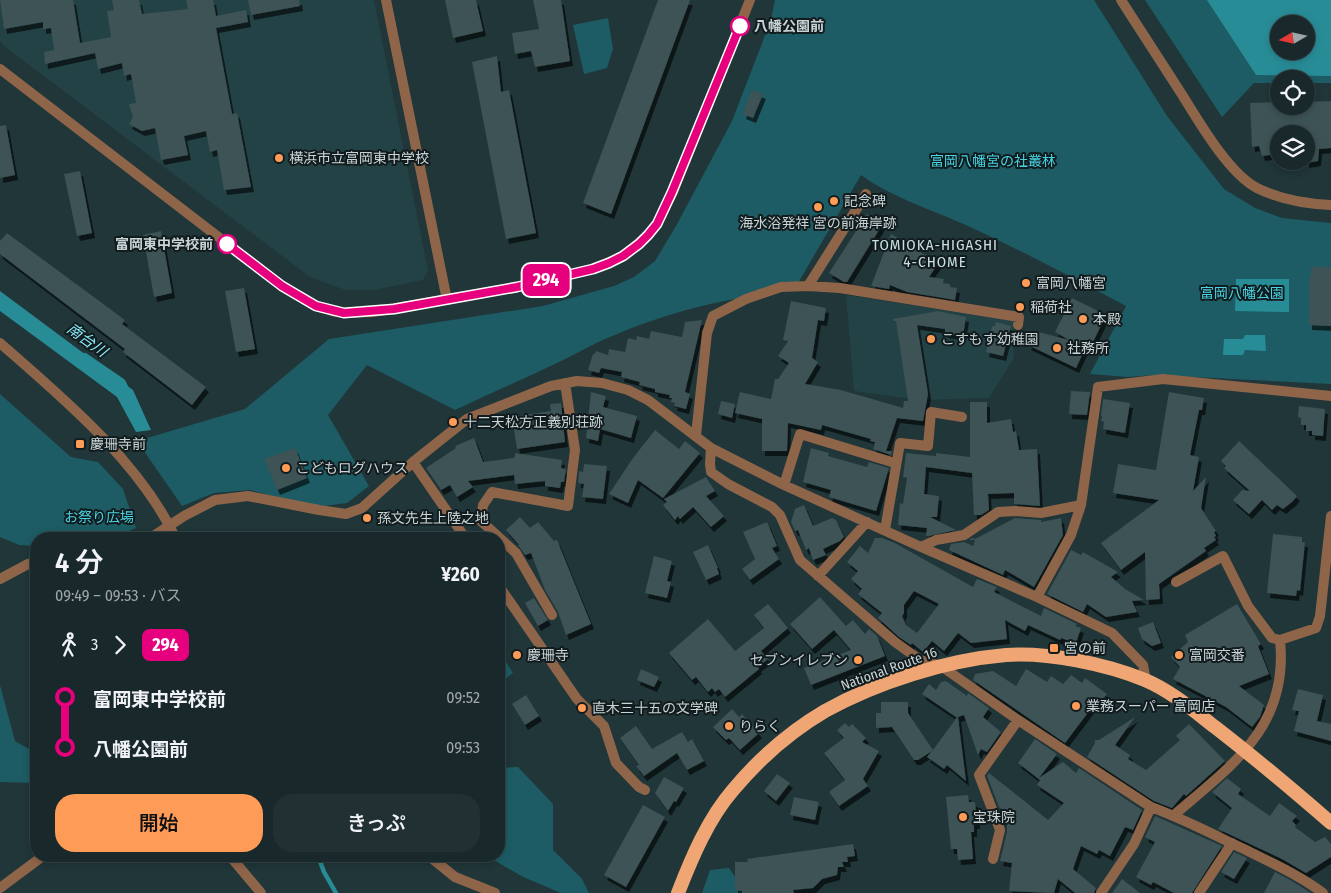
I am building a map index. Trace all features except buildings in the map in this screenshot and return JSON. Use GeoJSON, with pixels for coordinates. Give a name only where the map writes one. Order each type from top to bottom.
{"type":"FeatureCollection","features":[{"type":"Feature","properties":{"kind":"highway","name":"National Route 16"},"geometry":{"type":"LineString","coordinates":[[678,893],[698,846],[715,816],[753,767],[788,736],[825,711],[867,692],[941,666],[967,660],[1008,655],[1041,655],[1092,664],[1146,681],[1180,699],[1331,822]]}},
{"type":"Feature","properties":{"kind":"street"},"geometry":{"type":"LineString","coordinates":[[386,0],[447,300]]}},
{"type":"Feature","properties":{"kind":"street"},"geometry":{"type":"LineString","coordinates":[[0,69],[282,286],[316,306],[332,311],[357,313],[394,309],[517,287],[593,269],[623,256],[648,235],[657,224],[672,192],[750,0]]}},
{"type":"Feature","properties":{"kind":"street"},"geometry":{"type":"LineString","coordinates":[[1121,0],[1215,145],[1237,172],[1256,188],[1314,204],[1331,205]]}},
{"type":"Feature","properties":{"kind":"street"},"geometry":{"type":"LineString","coordinates":[[808,286],[866,194]]}},
{"type":"Feature","properties":{"kind":"street"},"geometry":{"type":"LineString","coordinates":[[696,435],[707,333],[713,316],[746,299],[781,287],[840,288],[1019,317],[1018,325]]}},
{"type":"Feature","properties":{"kind":"street"},"geometry":{"type":"LineString","coordinates":[[0,343],[84,419],[129,466],[172,532]]}},
{"type":"Feature","properties":{"kind":"street"},"geometry":{"type":"LineString","coordinates":[[1037,597],[1071,535],[1081,505],[1098,387],[1162,379],[1331,396]]}},
{"type":"Feature","properties":{"kind":"street"},"geometry":{"type":"LineString","coordinates":[[159,532],[215,500],[248,496],[346,514],[362,508],[413,462],[467,419],[551,386],[577,381],[602,383],[628,390],[648,400],[711,448],[784,484],[921,547],[1037,597],[1112,633],[1143,665],[1146,681]]}},
{"type":"Feature","properties":{"kind":"street"},"geometry":{"type":"LineString","coordinates":[[493,532],[481,521],[483,505],[492,492],[568,506],[575,450],[565,383]]}},
{"type":"Feature","properties":{"kind":"street"},"geometry":{"type":"LineString","coordinates":[[885,530],[895,463],[900,443],[928,446],[931,412],[962,417]]}},
{"type":"Feature","properties":{"kind":"street"},"geometry":{"type":"LineString","coordinates":[[784,484],[800,434],[895,463]]}},
{"type":"Feature","properties":{"kind":"street"},"geometry":{"type":"LineString","coordinates":[[711,448],[711,472],[728,484],[772,507],[780,515],[800,560],[895,642],[920,660],[941,666],[1018,720],[1151,807],[1174,815],[1232,843],[1307,881],[1323,893]]}},
{"type":"Feature","properties":{"kind":"street"},"geometry":{"type":"LineString","coordinates":[[413,462],[461,532]]}},
{"type":"Feature","properties":{"kind":"street"},"geometry":{"type":"LineString","coordinates":[[921,547],[936,540],[964,535],[998,512],[1015,511],[1041,514],[1081,505]]}},
{"type":"Feature","properties":{"kind":"street"},"geometry":{"type":"LineString","coordinates":[[1176,582],[1223,556],[1248,606],[1272,638],[1280,640],[1316,628],[1320,616],[1331,516]]}},
{"type":"Feature","properties":{"kind":"street"},"geometry":{"type":"LineString","coordinates":[[818,576],[867,522]]}},
{"type":"Feature","properties":{"kind":"street"},"geometry":{"type":"LineString","coordinates":[[505,543],[516,553],[552,616]]}},
{"type":"Feature","properties":{"kind":"street"},"geometry":{"type":"LineString","coordinates":[[0,579],[30,564]]}},
{"type":"Feature","properties":{"kind":"street"},"geometry":{"type":"LineString","coordinates":[[505,595],[577,699],[604,726],[616,763],[644,790]]}},
{"type":"Feature","properties":{"kind":"street"},"geometry":{"type":"LineString","coordinates":[[1174,815],[1237,760],[1246,751],[1260,730],[1271,708],[1282,667],[1280,640]]}},
{"type":"Feature","properties":{"kind":"street"},"geometry":{"type":"LineString","coordinates":[[993,859],[1000,830],[979,775],[1018,720]]}},
{"type":"Feature","properties":{"kind":"street"},"geometry":{"type":"LineString","coordinates":[[1102,893],[1134,844],[1151,807]]}},
{"type":"Feature","properties":{"kind":"street"},"geometry":{"type":"LineString","coordinates":[[1199,893],[1232,843]]}},
{"type":"Feature","properties":{"kind":"street"},"geometry":{"type":"LineString","coordinates":[[0,888],[35,862]]}},
{"type":"Feature","properties":{"kind":"street"},"geometry":{"type":"LineString","coordinates":[[235,862],[261,893]]}},
{"type":"Feature","properties":{"kind":"street"},"geometry":{"type":"LineString","coordinates":[[436,862],[455,877],[495,893]]}},
{"type":"Feature","properties":{"kind":"shaded area","name":"横浜市立富岡東中学校"},"geometry":{"type":"Polygon","coordinates":[[[0,0],[374,0],[428,271],[423,280],[374,290],[345,290],[310,277],[4,46],[0,41],[0,0]]]}},
{"type":"Feature","properties":{"kind":"shaded area"},"geometry":{"type":"Polygon","coordinates":[[[1207,0],[1331,0],[1331,76],[1315,76],[1315,70],[1270,70],[1270,75],[1256,75],[1207,0]]]}},
{"type":"Feature","properties":{"kind":"shaded area"},"geometry":{"type":"Polygon","coordinates":[[[1236,279],[1289,279],[1289,312],[1235,311],[1236,279]]]}},
{"type":"Feature","properties":{"kind":"shaded area"},"geometry":{"type":"Polygon","coordinates":[[[0,291],[133,390],[151,430],[136,432],[117,397],[0,311],[0,291]]]}},
{"type":"Feature","properties":{"kind":"shaded area","name":"こすもす幼稚園"},"geometry":{"type":"Polygon","coordinates":[[[846,295],[1013,321],[1014,358],[989,398],[920,400],[854,391],[846,295]]]}},
{"type":"Feature","properties":{"kind":"shaded area"},"geometry":{"type":"Polygon","coordinates":[[[1245,335],[1265,335],[1266,351],[1245,350],[1243,355],[1223,355],[1224,339],[1243,339],[1245,335]]]}},
{"type":"Feature","properties":{"kind":"green space","name":"富岡八幡公園"},"geometry":{"type":"Polygon","coordinates":[[[775,0],[1094,0],[1167,116],[1224,189],[1255,208],[1282,218],[1331,223],[1331,384],[1154,375],[1128,377],[1090,374],[1126,306],[988,235],[913,203],[861,175],[794,290],[723,301],[654,320],[603,340],[455,410],[367,365],[328,415],[369,486],[347,503],[324,506],[298,503],[250,490],[214,493],[182,506],[137,441],[245,409],[329,339],[543,306],[614,286],[634,277],[655,261],[676,226],[732,121],[771,20],[775,0]]]}},
{"type":"Feature","properties":{"kind":"green space"},"geometry":{"type":"Polygon","coordinates":[[[1145,0],[1331,0],[1331,83],[1315,83],[1315,70],[1270,70],[1270,83],[1254,83],[1222,117],[1145,0]]]}},
{"type":"Feature","properties":{"kind":"green space"},"geometry":{"type":"Polygon","coordinates":[[[608,18],[613,49],[607,68],[584,74],[573,25],[608,18]]]}},
{"type":"Feature","properties":{"kind":"green space","name":"お祭り広場"},"geometry":{"type":"Polygon","coordinates":[[[0,394],[71,457],[98,462],[123,489],[136,528],[127,532],[30,532],[30,546],[19,545],[0,537],[0,394]]]}},
{"type":"Feature","properties":{"kind":"green space"},"geometry":{"type":"Polygon","coordinates":[[[505,660],[513,673],[505,679],[505,660]]]}},
{"type":"Feature","properties":{"kind":"green space"},"geometry":{"type":"Polygon","coordinates":[[[0,685],[15,741],[30,749],[30,783],[0,782],[0,685]]]}},
{"type":"Feature","properties":{"kind":"green space"},"geometry":{"type":"Polygon","coordinates":[[[518,767],[553,804],[553,850],[582,879],[589,893],[561,893],[523,877],[497,862],[505,862],[505,768],[518,767]]]}},
{"type":"Feature","properties":{"kind":"green space"},"geometry":{"type":"Polygon","coordinates":[[[729,868],[746,893],[702,893],[710,870],[729,868]]]}},
{"type":"Feature","properties":{"kind":"waterway","name":"南台川"},"geometry":{"type":"LineString","coordinates":[[85,355],[123,381],[126,387]]}},
{"type":"Feature","properties":{"kind":"waterway","name":"南台川"},"geometry":{"type":"LineString","coordinates":[[320,862],[336,893]]}},
{"type":"Feature","properties":{"kind":"bus line","name":"294"},"geometry":{"type":"LineString","coordinates":[[227,244],[282,286],[316,306],[344,313],[394,309],[517,287],[593,269],[609,263],[623,256],[639,244],[657,224],[740,26]]}},
{"type":"Feature","properties":{"kind":"place","name":"八幡公園前"},"geometry":{"type":"Point","coordinates":[740,26]}},
{"type":"Feature","properties":{"kind":"place","name":"横浜市立富岡東中学校"},"geometry":{"type":"Point","coordinates":[279,158]}},
{"type":"Feature","properties":{"kind":"place","name":"記念碑"},"geometry":{"type":"Point","coordinates":[834,201]}},
{"type":"Feature","properties":{"kind":"place","name":"海水浴発祥 宮の前海岸跡"},"geometry":{"type":"Point","coordinates":[818,207]}},
{"type":"Feature","properties":{"kind":"place","name":"富岡東中学校前"},"geometry":{"type":"Point","coordinates":[227,244]}},
{"type":"Feature","properties":{"kind":"place","name":"富岡八幡宮"},"geometry":{"type":"Point","coordinates":[1026,283]}},
{"type":"Feature","properties":{"kind":"place","name":"稲荷社"},"geometry":{"type":"Point","coordinates":[1020,307]}},
{"type":"Feature","properties":{"kind":"place","name":"本殿"},"geometry":{"type":"Point","coordinates":[1083,319]}},
{"type":"Feature","properties":{"kind":"place","name":"こすもす幼稚園"},"geometry":{"type":"Point","coordinates":[931,339]}},
{"type":"Feature","properties":{"kind":"place","name":"社務所"},"geometry":{"type":"Point","coordinates":[1057,348]}},
{"type":"Feature","properties":{"kind":"place","name":"十二天松方正義別荘跡"},"geometry":{"type":"Point","coordinates":[453,422]}},
{"type":"Feature","properties":{"kind":"place","name":"慶珊寺前"},"geometry":{"type":"Point","coordinates":[80,444]}},
{"type":"Feature","properties":{"kind":"place","name":"こどもログハウス"},"geometry":{"type":"Point","coordinates":[286,468]}},
{"type":"Feature","properties":{"kind":"place","name":"孫文先生上陸之地"},"geometry":{"type":"Point","coordinates":[367,518]}},
{"type":"Feature","properties":{"kind":"place","name":"宮の前"},"geometry":{"type":"Point","coordinates":[1054,648]}},
{"type":"Feature","properties":{"kind":"place","name":"慶珊寺"},"geometry":{"type":"Point","coordinates":[517,655]}},
{"type":"Feature","properties":{"kind":"place","name":"富岡交番"},"geometry":{"type":"Point","coordinates":[1179,655]}},
{"type":"Feature","properties":{"kind":"place","name":"セブンイレブン"},"geometry":{"type":"Point","coordinates":[858,660]}},
{"type":"Feature","properties":{"kind":"place","name":"業務スーパー 富岡店"},"geometry":{"type":"Point","coordinates":[1076,706]}},
{"type":"Feature","properties":{"kind":"place","name":"直木三十五の文学碑"},"geometry":{"type":"Point","coordinates":[582,708]}},
{"type":"Feature","properties":{"kind":"place","name":"りらく"},"geometry":{"type":"Point","coordinates":[729,726]}},
{"type":"Feature","properties":{"kind":"place","name":"宝珠院"},"geometry":{"type":"Point","coordinates":[963,817]}},
{"type":"Feature","properties":{"kind":"district","name":"TOMIOKA-HIGASHI 4-CHOME"},"geometry":{"type":"Point","coordinates":[935,254]}},
{"type":"Feature","properties":{"kind":"park label","name":"富岡八幡宮の社叢林"},"geometry":{"type":"Point","coordinates":[993,161]}}]}
